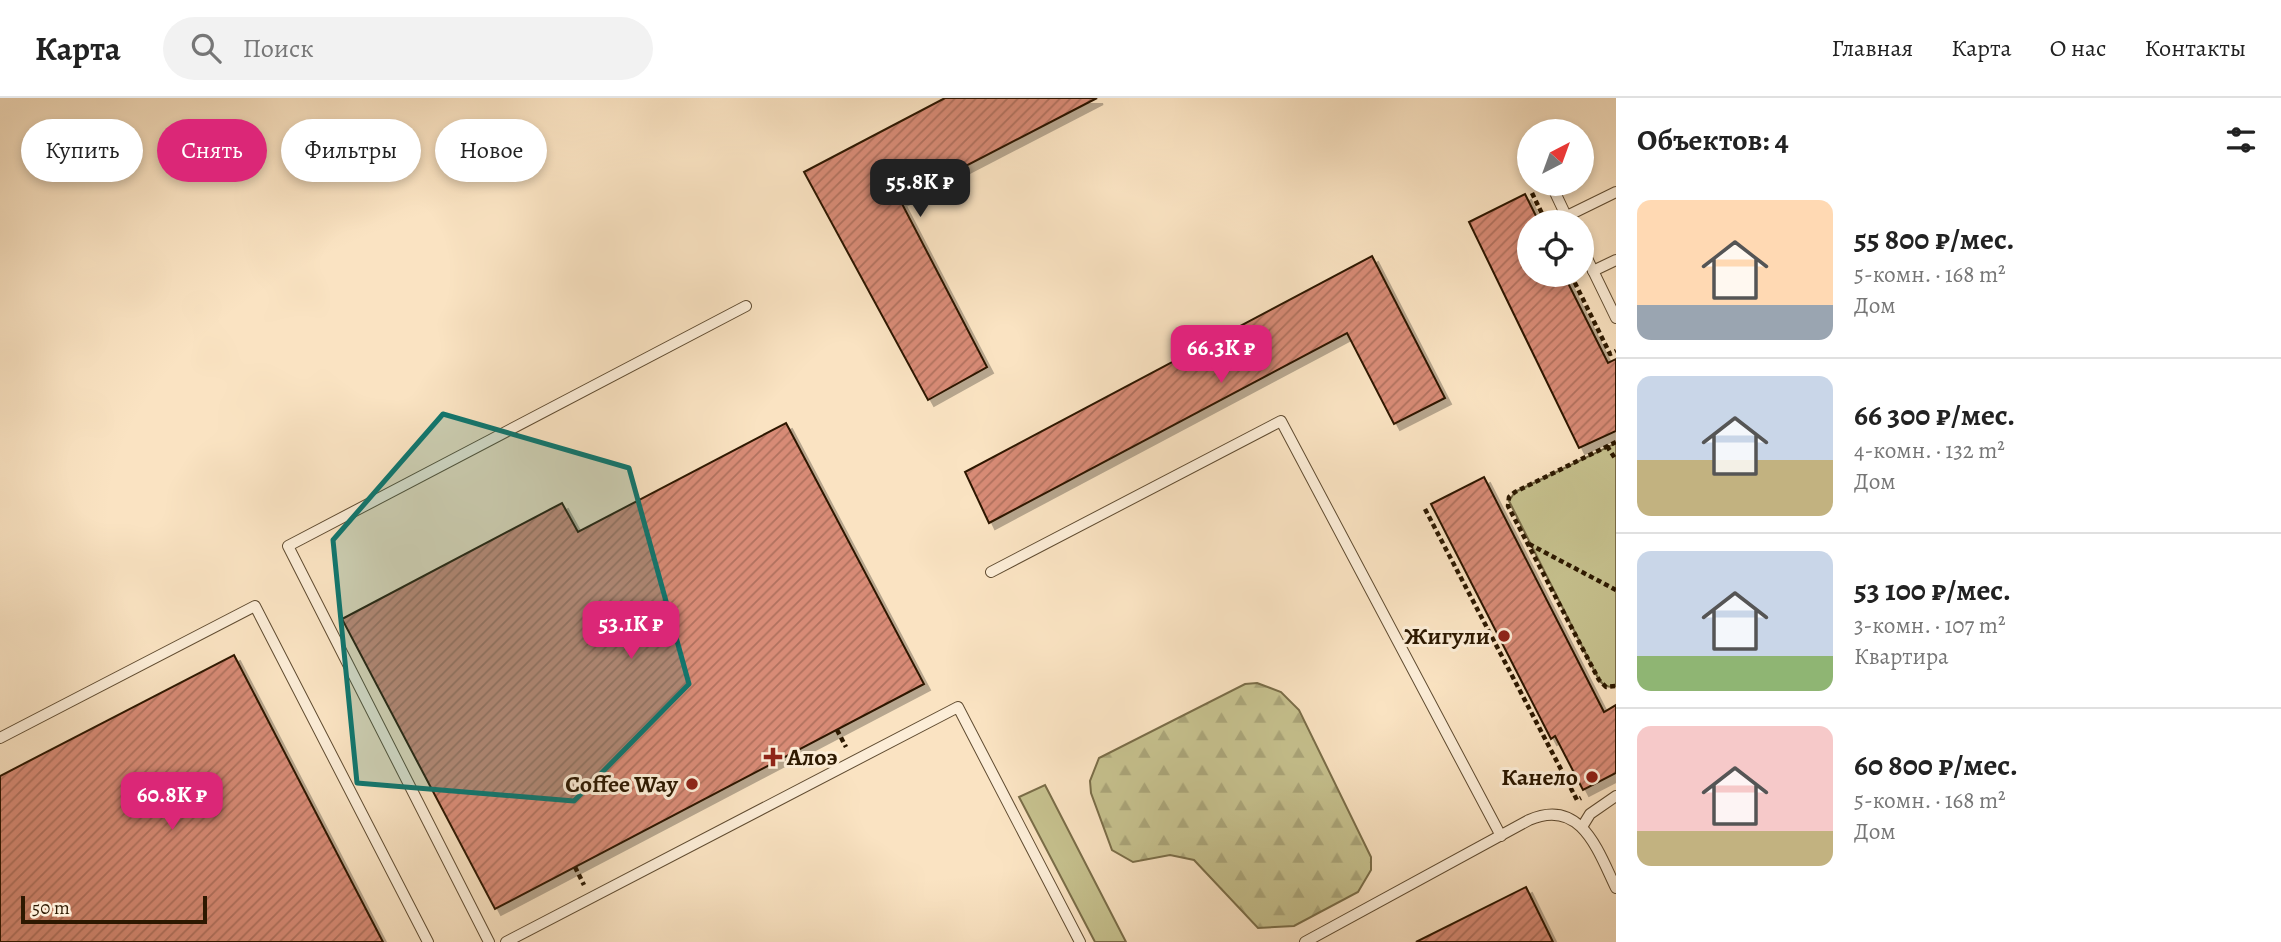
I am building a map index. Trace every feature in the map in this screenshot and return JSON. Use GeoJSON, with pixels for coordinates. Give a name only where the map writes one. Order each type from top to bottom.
{"type":"FeatureCollection","features":[{"type":"Feature","properties":{"kind":"lane"},"geometry":{"type":"LineString","coordinates":[[1584,210],[1616,192]]}},
{"type":"Feature","properties":{"kind":"lane"},"geometry":{"type":"LineString","coordinates":[[1594,271],[1616,260]]}},
{"type":"Feature","properties":{"kind":"lane"},"geometry":{"type":"LineString","coordinates":[[1594,273],[1616,318]]}},
{"type":"Feature","properties":{"kind":"lane"},"geometry":{"type":"LineString","coordinates":[[489,942],[288,546],[746,306]]}},
{"type":"Feature","properties":{"kind":"lane"},"geometry":{"type":"LineString","coordinates":[[990,572],[1281,421],[1501,836]]}},
{"type":"Feature","properties":{"kind":"lane"},"geometry":{"type":"LineString","coordinates":[[0,738],[255,606],[428,942]]}},
{"type":"Feature","properties":{"kind":"lane"},"geometry":{"type":"LineString","coordinates":[[506,942],[958,707],[1080,942]]}},
{"type":"Feature","properties":{"kind":"lane"},"geometry":{"type":"LineString","coordinates":[[1582,827],[1597,808],[1616,796]]}},
{"type":"Feature","properties":{"kind":"lane"},"geometry":{"type":"LineString","coordinates":[[1305,942],[1546,814],[1560,815],[1582,827],[1616,888]]}},
{"type":"Feature","properties":{"kind":"path"},"geometry":{"type":"LineString","coordinates":[[1577,287],[1610,354],[1616,351]]}},
{"type":"Feature","properties":{"kind":"path"},"geometry":{"type":"LineString","coordinates":[[1616,442],[1514,492],[1509,497],[1508,506],[1599,680],[1606,687],[1616,687]]}},
{"type":"Feature","properties":{"kind":"path"},"geometry":{"type":"LineString","coordinates":[[1607,446],[1616,451]]}},
{"type":"Feature","properties":{"kind":"path"},"geometry":{"type":"LineString","coordinates":[[1607,446],[1616,460]]}},
{"type":"Feature","properties":{"kind":"path"},"geometry":{"type":"LineString","coordinates":[[1425,509],[1577,800]]}},
{"type":"Feature","properties":{"kind":"path"},"geometry":{"type":"LineString","coordinates":[[1528,543],[1616,590]]}},
{"type":"Feature","properties":{"kind":"path"},"geometry":{"type":"LineString","coordinates":[[837,730],[847,750]]}},
{"type":"Feature","properties":{"kind":"path"},"geometry":{"type":"LineString","coordinates":[[575,867],[584,885]]}},
{"type":"Feature","properties":{"kind":"highlighted area"},"geometry":{"type":"Polygon","coordinates":[[[443,414],[629,468],[689,684],[574,801],[357,783],[333,540],[443,414]]]}},
{"type":"Feature","properties":{"kind":"green space"},"geometry":{"type":"Polygon","coordinates":[[[1616,443],[1616,686],[1611,687],[1599,680],[1509,501],[1515,492],[1616,443]]]}},
{"type":"Feature","properties":{"kind":"green space"},"geometry":{"type":"Polygon","coordinates":[[[1257,683],[1281,692],[1299,710],[1371,857],[1371,870],[1358,892],[1294,926],[1258,928],[1194,860],[1170,855],[1133,862],[1112,850],[1091,793],[1090,781],[1099,758],[1245,684],[1257,683]]]}},
{"type":"Feature","properties":{"kind":"green space"},"geometry":{"type":"Polygon","coordinates":[[[1045,785],[1126,942],[1095,942],[1019,797],[1045,785]]]}},
{"type":"Feature","properties":{"kind":"building"},"geometry":{"type":"Polygon","coordinates":[[[945,98],[1097,98],[900,200],[987,367],[928,400],[804,172],[945,98]]]}},
{"type":"Feature","properties":{"kind":"building"},"geometry":{"type":"Polygon","coordinates":[[[1526,196],[1533,210],[1517,210],[1517,287],[1570,287],[1608,363],[1616,359],[1616,431],[1579,448],[1469,222],[1526,196]]]}},
{"type":"Feature","properties":{"kind":"building"},"geometry":{"type":"Polygon","coordinates":[[[1372,256],[1445,398],[1394,424],[1347,333],[989,523],[965,472],[1372,256]]]}},
{"type":"Feature","properties":{"kind":"building"},"geometry":{"type":"Polygon","coordinates":[[[786,423],[924,684],[495,909],[342,619],[562,503],[578,532],[786,423]]]}},
{"type":"Feature","properties":{"kind":"building"},"geometry":{"type":"Polygon","coordinates":[[[1484,477],[1604,712],[1616,705],[1616,773],[1583,790],[1555,736],[1551,739],[1431,504],[1484,477]]]}},
{"type":"Feature","properties":{"kind":"building"},"geometry":{"type":"Polygon","coordinates":[[[234,655],[383,942],[0,942],[0,776],[234,655]]]}},
{"type":"Feature","properties":{"kind":"building"},"geometry":{"type":"Polygon","coordinates":[[[1526,887],[1553,942],[1416,942],[1526,887]]]}},
{"type":"Feature","properties":{"kind":"place","name":"Жигули"},"geometry":{"type":"Point","coordinates":[1504,636]}},
{"type":"Feature","properties":{"kind":"place","name":"Алоэ"},"geometry":{"type":"Point","coordinates":[773,757]}},
{"type":"Feature","properties":{"kind":"place","name":"Канело"},"geometry":{"type":"Point","coordinates":[1592,777]}},
{"type":"Feature","properties":{"kind":"place","name":"Coffee Way"},"geometry":{"type":"Point","coordinates":[692,784]}}]}
